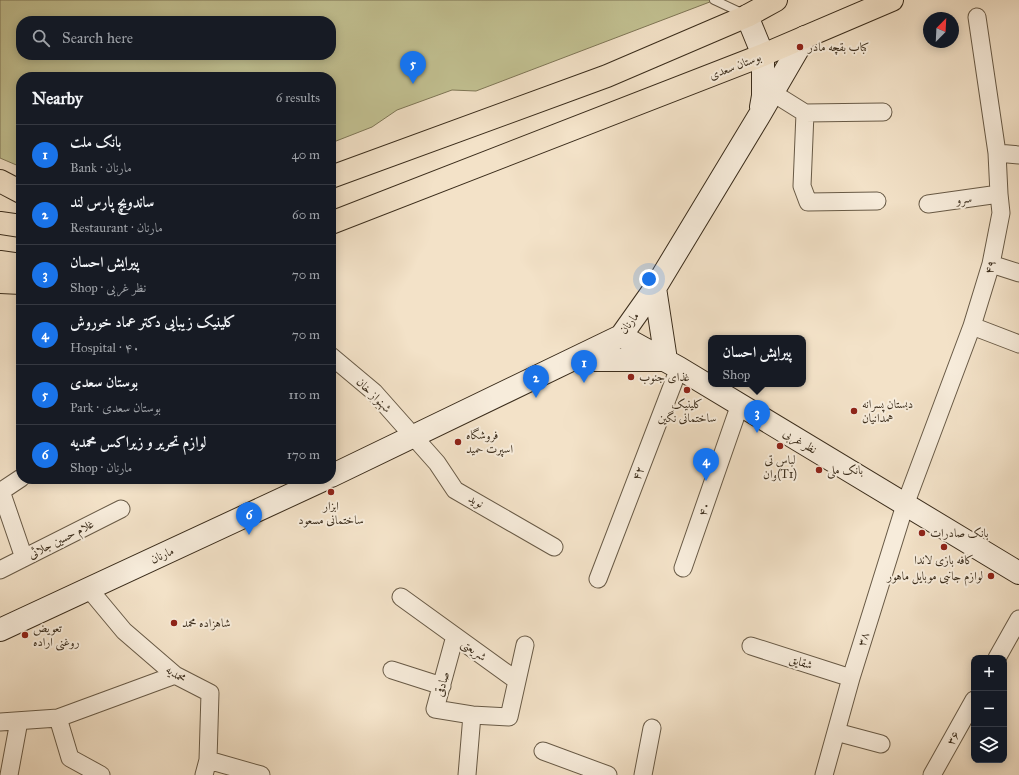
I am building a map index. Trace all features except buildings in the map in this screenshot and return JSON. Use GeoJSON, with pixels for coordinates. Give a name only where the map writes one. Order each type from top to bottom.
{"type":"FeatureCollection","features":[{"type":"Feature","properties":{"kind":"main road"},"geometry":{"type":"LineString","coordinates":[[336,175],[607,76],[747,16],[776,0]]}},
{"type":"Feature","properties":{"kind":"main road","name":"بوستان سعدی"},"geometry":{"type":"LineString","coordinates":[[336,221],[763,55],[892,0]]}},
{"type":"Feature","properties":{"kind":"main road"},"geometry":{"type":"LineString","coordinates":[[747,16],[763,55],[763,96],[759,116]]}},
{"type":"Feature","properties":{"kind":"main road","name":"مارنان"},"geometry":{"type":"LineString","coordinates":[[336,474],[414,438],[621,336],[655,288],[773,93],[805,37]]}},
{"type":"Feature","properties":{"kind":"main road"},"geometry":{"type":"LineString","coordinates":[[0,181],[16,189]]}},
{"type":"Feature","properties":{"kind":"main road"},"geometry":{"type":"LineString","coordinates":[[0,223],[16,225]]}},
{"type":"Feature","properties":{"kind":"main road"},"geometry":{"type":"LineString","coordinates":[[0,262],[16,264]]}},
{"type":"Feature","properties":{"kind":"main road"},"geometry":{"type":"LineString","coordinates":[[0,282],[16,283]]}},
{"type":"Feature","properties":{"kind":"main road"},"geometry":{"type":"LineString","coordinates":[[571,360],[672,364],[655,288]]}},
{"type":"Feature","properties":{"kind":"main road","name":"نظر غربی"},"geometry":{"type":"LineString","coordinates":[[621,336],[708,385]]}},
{"type":"Feature","properties":{"kind":"main road","name":"نظر غربی"},"geometry":{"type":"LineString","coordinates":[[711,387],[1019,573]]}},
{"type":"Feature","properties":{"kind":"main road","name":"مارنان"},"geometry":{"type":"LineString","coordinates":[[0,630],[314,484]]}},
{"type":"Feature","properties":{"kind":"street","name":"۴۹"},"geometry":{"type":"LineString","coordinates":[[906,505],[972,326],[991,264],[1000,213],[997,153],[977,17]]}},
{"type":"Feature","properties":{"kind":"street"},"geometry":{"type":"LineString","coordinates":[[773,93],[805,113],[883,112]]}},
{"type":"Feature","properties":{"kind":"street"},"geometry":{"type":"LineString","coordinates":[[805,113],[802,186],[808,202],[877,201]]}},
{"type":"Feature","properties":{"kind":"street"},"geometry":{"type":"LineString","coordinates":[[997,153],[1019,154]]}},
{"type":"Feature","properties":{"kind":"street","name":"سرو"},"geometry":{"type":"LineString","coordinates":[[928,204],[1000,194]]}},
{"type":"Feature","properties":{"kind":"street"},"geometry":{"type":"LineString","coordinates":[[991,264],[1019,273]]}},
{"type":"Feature","properties":{"kind":"street"},"geometry":{"type":"LineString","coordinates":[[972,326],[1019,344]]}},
{"type":"Feature","properties":{"kind":"street","name":"شهنواز خان"},"geometry":{"type":"LineString","coordinates":[[336,360],[374,392],[414,438]]}},
{"type":"Feature","properties":{"kind":"street","name":"۴۲"},"geometry":{"type":"LineString","coordinates":[[598,579],[672,364]]}},
{"type":"Feature","properties":{"kind":"street","name":"۴۰"},"geometry":{"type":"LineString","coordinates":[[683,568],[740,404]]}},
{"type":"Feature","properties":{"kind":"street","name":"نوید"},"geometry":{"type":"LineString","coordinates":[[414,438],[437,463],[455,490],[554,547]]}},
{"type":"Feature","properties":{"kind":"street"},"geometry":{"type":"LineString","coordinates":[[16,481],[1,491],[24,558]]}},
{"type":"Feature","properties":{"kind":"street","name":"۳۸"},"geometry":{"type":"LineString","coordinates":[[824,775],[851,678],[906,505]]}},
{"type":"Feature","properties":{"kind":"street","name":"غلام حسین جلائی"},"geometry":{"type":"LineString","coordinates":[[0,570],[121,508]]}},
{"type":"Feature","properties":{"kind":"street","name":"محمدیه"},"geometry":{"type":"LineString","coordinates":[[89,589],[124,632],[175,675],[210,693],[206,768]]}},
{"type":"Feature","properties":{"kind":"street","name":"شریعتی"},"geometry":{"type":"LineString","coordinates":[[401,597],[516,680]]}},
{"type":"Feature","properties":{"kind":"street"},"geometry":{"type":"LineString","coordinates":[[999,655],[1019,619]]}},
{"type":"Feature","properties":{"kind":"street","name":"صادقی"},"geometry":{"type":"LineString","coordinates":[[456,636],[435,709],[472,716]]}},
{"type":"Feature","properties":{"kind":"street"},"geometry":{"type":"LineString","coordinates":[[467,775],[472,716],[509,717],[516,680],[526,645]]}},
{"type":"Feature","properties":{"kind":"street","name":"شقایق"},"geometry":{"type":"LineString","coordinates":[[751,646],[851,678]]}},
{"type":"Feature","properties":{"kind":"street"},"geometry":{"type":"LineString","coordinates":[[392,670],[442,686]]}},
{"type":"Feature","properties":{"kind":"street"},"geometry":{"type":"LineString","coordinates":[[0,722],[58,718],[175,675]]}},
{"type":"Feature","properties":{"kind":"street","name":"۳۶"},"geometry":{"type":"LineString","coordinates":[[932,775],[971,705]]}},
{"type":"Feature","properties":{"kind":"street"},"geometry":{"type":"LineString","coordinates":[[58,718],[70,758],[101,775]]}},
{"type":"Feature","properties":{"kind":"street"},"geometry":{"type":"LineString","coordinates":[[9,775],[19,721]]}},
{"type":"Feature","properties":{"kind":"street"},"geometry":{"type":"LineString","coordinates":[[643,775],[652,728]]}},
{"type":"Feature","properties":{"kind":"street"},"geometry":{"type":"LineString","coordinates":[[836,732],[880,744]]}},
{"type":"Feature","properties":{"kind":"street"},"geometry":{"type":"LineString","coordinates":[[543,751],[608,775]]}},
{"type":"Feature","properties":{"kind":"street"},"geometry":{"type":"LineString","coordinates":[[206,768],[261,775]]}},
{"type":"Feature","properties":{"kind":"lane"},"geometry":{"type":"LineString","coordinates":[[714,0],[747,16]]}},
{"type":"Feature","properties":{"kind":"shaded area"},"geometry":{"type":"Polygon","coordinates":[[[0,0],[715,0],[476,91],[452,90],[397,110],[372,127],[336,141],[336,72],[16,72],[16,165],[0,158],[0,0]]]}},
{"type":"Feature","properties":{"kind":"place","name":"کباب بقچه مادر"},"geometry":{"type":"Point","coordinates":[800,47]}},
{"type":"Feature","properties":{"kind":"place","name":"بوستان سعدی"},"geometry":{"type":"Point","coordinates":[413,84]}},
{"type":"Feature","properties":{"kind":"place","name":"غذای جنوب"},"geometry":{"type":"Point","coordinates":[631,377]}},
{"type":"Feature","properties":{"kind":"place","name":"بانک ملت"},"geometry":{"type":"Point","coordinates":[584,383]}},
{"type":"Feature","properties":{"kind":"place","name":"کلینیک ساختمانی نگین"},"geometry":{"type":"Point","coordinates":[687,390]}},
{"type":"Feature","properties":{"kind":"place","name":"ساندویچ پارس لند"},"geometry":{"type":"Point","coordinates":[536,398]}},
{"type":"Feature","properties":{"kind":"place","name":"دبستان پسرانه همدانیان"},"geometry":{"type":"Point","coordinates":[854,411]}},
{"type":"Feature","properties":{"kind":"place","name":"پیرایش احسان"},"geometry":{"type":"Point","coordinates":[757,433]}},
{"type":"Feature","properties":{"kind":"place","name":"فروشگاه اسپرت حمید"},"geometry":{"type":"Point","coordinates":[458,442]}},
{"type":"Feature","properties":{"kind":"place","name":"لباس تی وان(T1)"},"geometry":{"type":"Point","coordinates":[780,446]}},
{"type":"Feature","properties":{"kind":"place","name":"بانک ملی"},"geometry":{"type":"Point","coordinates":[819,470]}},
{"type":"Feature","properties":{"kind":"place","name":"کلینیک زیبایی دکتر عماد خوروش"},"geometry":{"type":"Point","coordinates":[706,481]}},
{"type":"Feature","properties":{"kind":"place","name":"ابزار ساختمانی مسعود"},"geometry":{"type":"Point","coordinates":[331,492]}},
{"type":"Feature","properties":{"kind":"place","name":"بانک صادرات"},"geometry":{"type":"Point","coordinates":[922,533]}},
{"type":"Feature","properties":{"kind":"place","name":"لوازم تحریر و زیراکس محمدیه"},"geometry":{"type":"Point","coordinates":[249,535]}},
{"type":"Feature","properties":{"kind":"place","name":"کافه بازی لاندا"},"geometry":{"type":"Point","coordinates":[944,547]}},
{"type":"Feature","properties":{"kind":"place","name":"لوازم جانبی موبایل ماهور"},"geometry":{"type":"Point","coordinates":[991,576]}},
{"type":"Feature","properties":{"kind":"place","name":"شاهزاده محمد"},"geometry":{"type":"Point","coordinates":[174,623]}},
{"type":"Feature","properties":{"kind":"place","name":"تعویض روغنی اراده"},"geometry":{"type":"Point","coordinates":[25,635]}}]}
